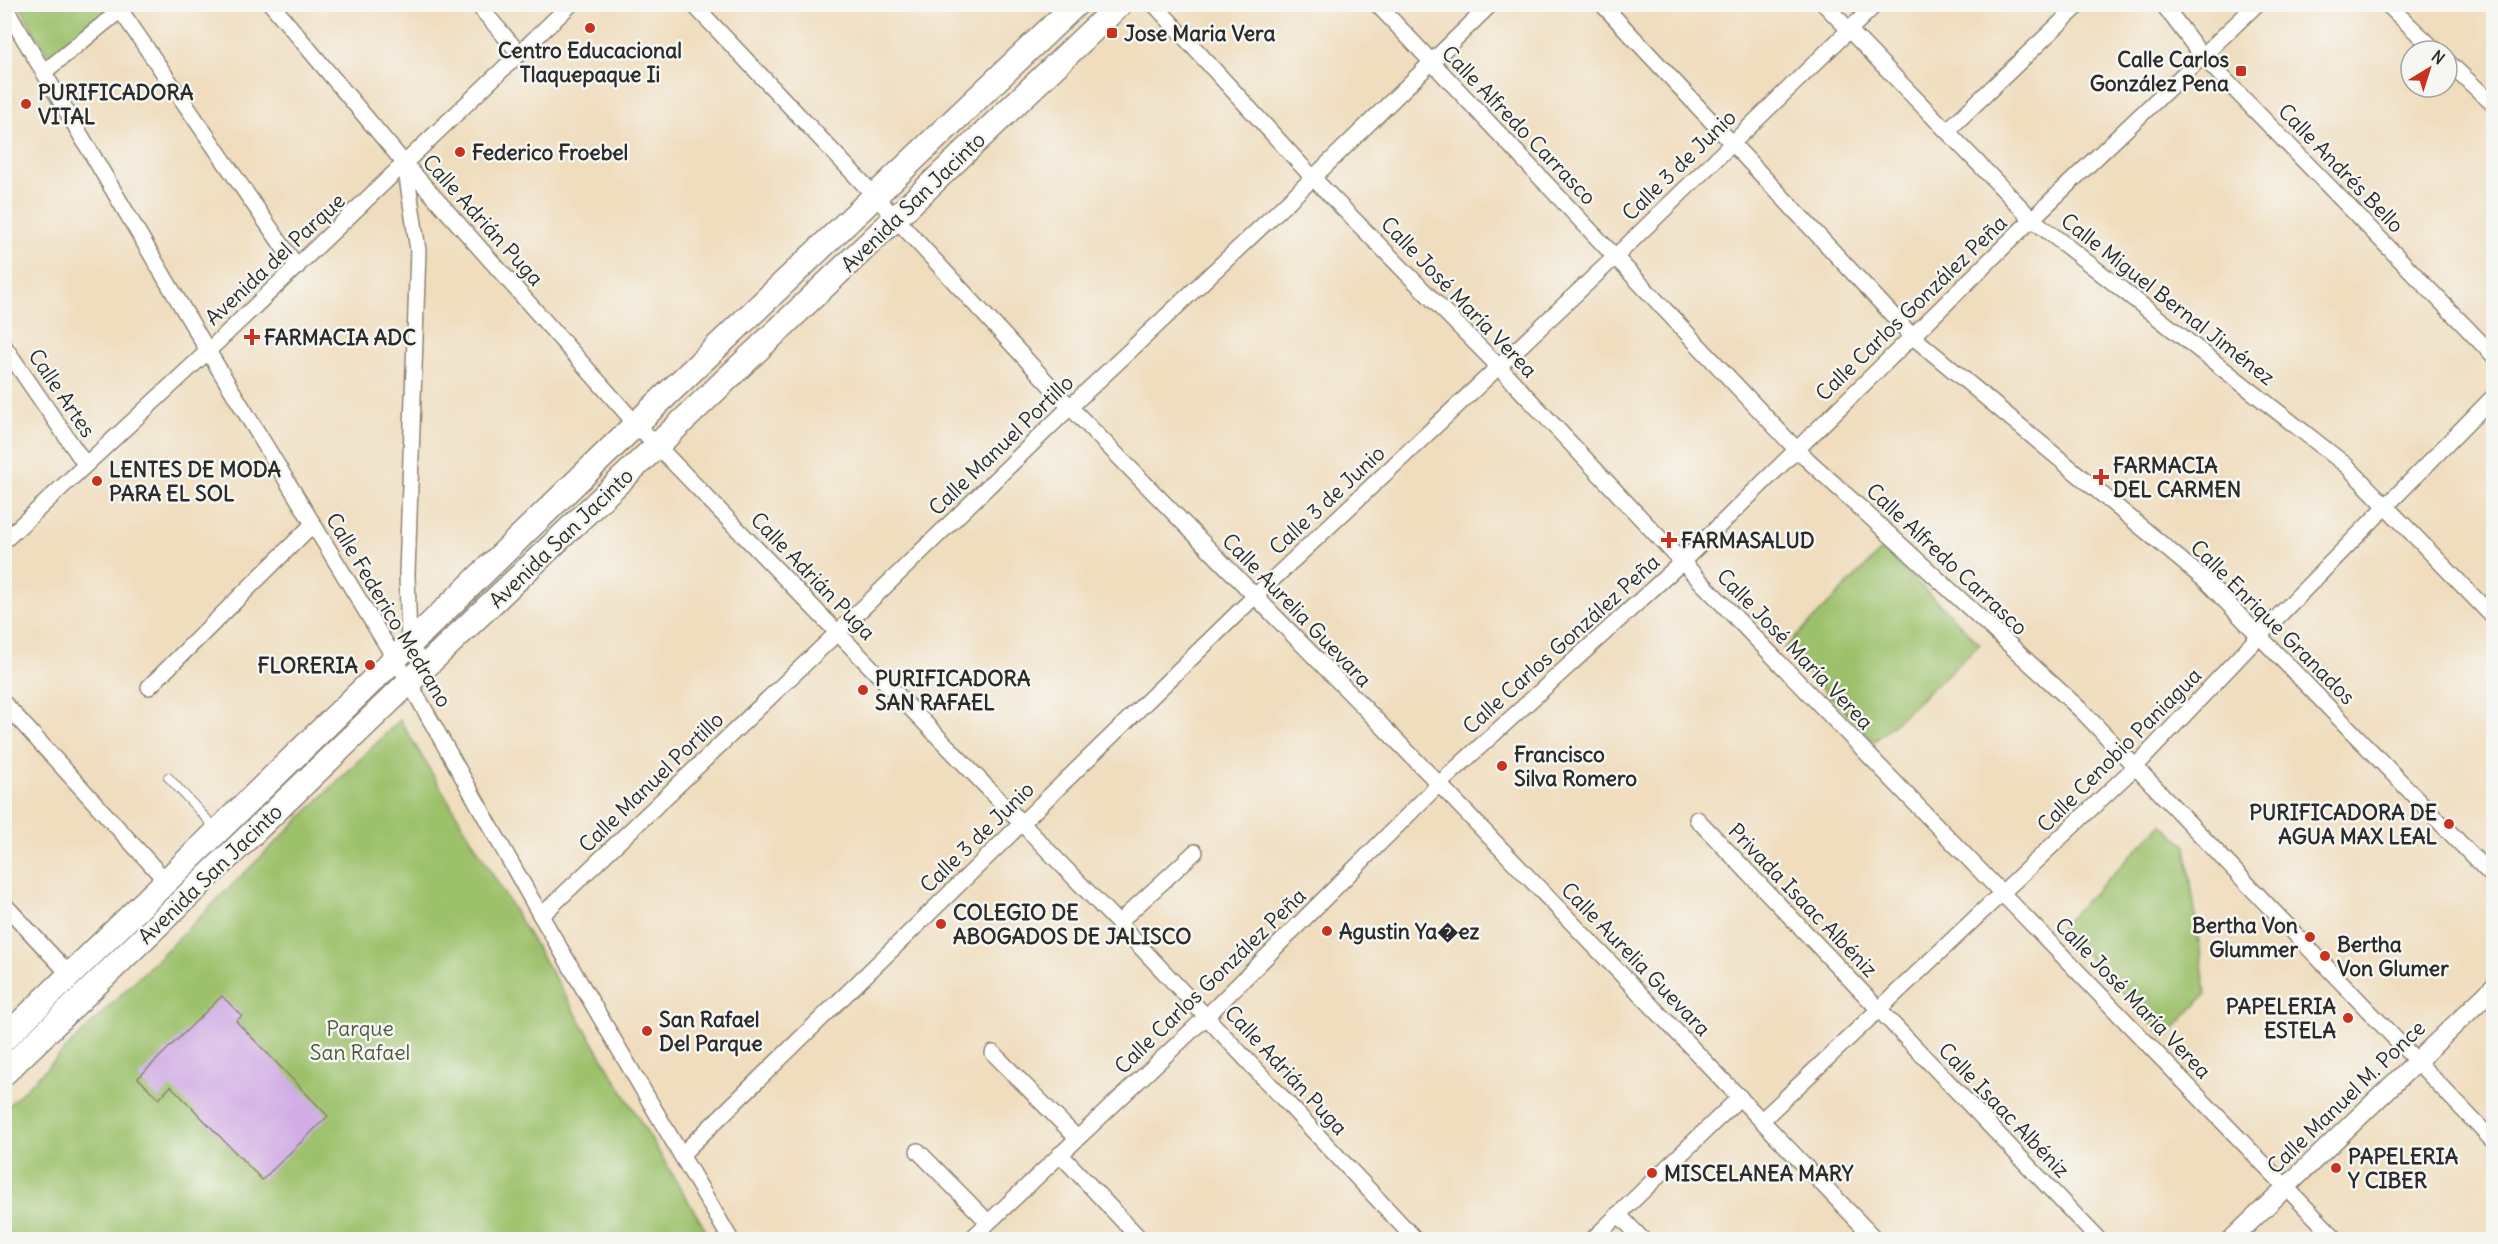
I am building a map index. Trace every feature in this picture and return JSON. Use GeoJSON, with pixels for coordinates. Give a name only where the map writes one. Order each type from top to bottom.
{"type":"FeatureCollection","features":[{"type":"Feature","properties":{"kind":"main road","name":"Avenida San Jacinto"},"geometry":{"type":"LineString","coordinates":[[4,1039],[636,424],[1076,4]]}},
{"type":"Feature","properties":{"kind":"main road","name":"Avenida San Jacinto"},"geometry":{"type":"LineString","coordinates":[[4,1072],[1120,4]]}},
{"type":"Feature","properties":{"kind":"street","name":"Calle Adrián Puga"},"geometry":{"type":"LineString","coordinates":[[271,4],[405,164],[636,424],[1118,923],[1416,1239]]}},
{"type":"Feature","properties":{"kind":"street"},"geometry":{"type":"LineString","coordinates":[[477,4],[520,54]]}},
{"type":"Feature","properties":{"kind":"street","name":"Avenida del Parque"},"geometry":{"type":"LineString","coordinates":[[4,541],[297,267],[571,4]]}},
{"type":"Feature","properties":{"kind":"street","name":"Calle Aurelia Guevara"},"geometry":{"type":"LineString","coordinates":[[693,4],[896,218],[1070,407],[1439,784],[1876,1239]]}},
{"type":"Feature","properties":{"kind":"street","name":"Calle José María Verea"},"geometry":{"type":"LineString","coordinates":[[1154,4],[1313,178],[1498,367],[1682,562],[2337,1239]]}},
{"type":"Feature","properties":{"kind":"street","name":"Calle Alfredo Carrasco"},"geometry":{"type":"LineString","coordinates":[[1377,4],[1796,449],[2083,712],[2493,1142]]}},
{"type":"Feature","properties":{"kind":"street","name":"Calle Manuel Portillo"},"geometry":{"type":"LineString","coordinates":[[541,916],[1070,407],[1313,178],[1491,4]]}},
{"type":"Feature","properties":{"kind":"street","name":"Calle Enrique Granados"},"geometry":{"type":"LineString","coordinates":[[1602,4],[1912,336],[2206,581],[2493,878]]}},
{"type":"Feature","properties":{"kind":"street","name":"Calle Miguel Bernal Jiménez"},"geometry":{"type":"LineString","coordinates":[[1824,4],[2032,219],[2347,466],[2493,618]]}},
{"type":"Feature","properties":{"kind":"street","name":"Calle 3 de Junio"},"geometry":{"type":"LineString","coordinates":[[681,1155],[1254,597],[1616,256],[1876,4]]}},
{"type":"Feature","properties":{"kind":"street"},"geometry":{"type":"LineString","coordinates":[[1947,131],[2080,4]]}},
{"type":"Feature","properties":{"kind":"street","name":"Calle Andrés Bello"},"geometry":{"type":"LineString","coordinates":[[2163,4],[2202,56],[2493,356]]}},
{"type":"Feature","properties":{"kind":"street","name":"Calle Carlos González Peña"},"geometry":{"type":"LineString","coordinates":[[970,1239],[1207,1016],[1439,784],[1682,562],[2032,219],[2258,4]]}},
{"type":"Feature","properties":{"kind":"street"},"geometry":{"type":"LineString","coordinates":[[2387,4],[2423,39]]}},
{"type":"Feature","properties":{"kind":"street","name":"Calle Federico Medrano"},"geometry":{"type":"LineString","coordinates":[[4,5],[313,524],[417,675],[541,916],[731,1239]]}},
{"type":"Feature","properties":{"kind":"street"},"geometry":{"type":"LineString","coordinates":[[44,72],[124,8],[297,267]]}},
{"type":"Feature","properties":{"kind":"street"},"geometry":{"type":"LineString","coordinates":[[2459,72],[2493,105]]}},
{"type":"Feature","properties":{"kind":"street"},"geometry":{"type":"LineString","coordinates":[[405,164],[418,250],[407,574],[402,652],[417,675]]}},
{"type":"Feature","properties":{"kind":"street","name":"Calle Artes"},"geometry":{"type":"LineString","coordinates":[[4,346],[85,464]]}},
{"type":"Feature","properties":{"kind":"street","name":"Calle Cenobio Paniagua"},"geometry":{"type":"LineString","coordinates":[[1761,1120],[2136,766],[2493,396]]}},
{"type":"Feature","properties":{"kind":"street"},"geometry":{"type":"LineString","coordinates":[[149,687],[313,524]]}},
{"type":"Feature","properties":{"kind":"street"},"geometry":{"type":"LineString","coordinates":[[4,703],[166,881]]}},
{"type":"Feature","properties":{"kind":"street","name":"Privada Isaac Albéniz"},"geometry":{"type":"LineString","coordinates":[[1697,819],[1879,1010]]}},
{"type":"Feature","properties":{"kind":"street"},"geometry":{"type":"LineString","coordinates":[[1118,923],[1195,852]]}},
{"type":"Feature","properties":{"kind":"street"},"geometry":{"type":"LineString","coordinates":[[4,904],[70,975]]}},
{"type":"Feature","properties":{"kind":"street","name":"Calle Manuel M. Ponce"},"geometry":{"type":"LineString","coordinates":[[2231,1239],[2493,987]]}},
{"type":"Feature","properties":{"kind":"street","name":"Calle Isaac Albéniz"},"geometry":{"type":"LineString","coordinates":[[1879,1010],[2099,1239]]}},
{"type":"Feature","properties":{"kind":"street"},"geometry":{"type":"LineString","coordinates":[[993,1053],[1077,1138]]}},
{"type":"Feature","properties":{"kind":"street"},"geometry":{"type":"LineString","coordinates":[[1592,1239],[1740,1097]]}},
{"type":"Feature","properties":{"kind":"street"},"geometry":{"type":"LineString","coordinates":[[918,1151],[988,1222]]}},
{"type":"Feature","properties":{"kind":"street"},"geometry":{"type":"LineString","coordinates":[[1060,1154],[1141,1239]]}},
{"type":"Feature","properties":{"kind":"street"},"geometry":{"type":"LineString","coordinates":[[1618,1214],[1643,1239]]}},
{"type":"Feature","properties":{"kind":"lane"},"geometry":{"type":"LineString","coordinates":[[168,777],[218,831]]}},
{"type":"Feature","properties":{"kind":"green space"},"geometry":{"type":"Polygon","coordinates":[[[19,5],[115,5],[51,61],[19,5]]]}},
{"type":"Feature","properties":{"kind":"green space"},"geometry":{"type":"Polygon","coordinates":[[[1883,549],[1980,644],[1874,742],[1784,649],[1883,549]]]}},
{"type":"Feature","properties":{"kind":"green space","name":"Parque San Rafael"},"geometry":{"type":"Polygon","coordinates":[[[400,720],[711,1239],[5,1240],[5,1109],[400,720]]]}},
{"type":"Feature","properties":{"kind":"green space"},"geometry":{"type":"Polygon","coordinates":[[[2162,824],[2186,846],[2206,994],[2166,1038],[2060,927],[2162,824]]]}},
{"type":"Feature","properties":{"kind":"building"},"geometry":{"type":"Polygon","coordinates":[[[222,996],[242,1016],[236,1021],[328,1116],[262,1180],[171,1086],[159,1099],[138,1078],[222,996]]]}},
{"type":"Feature","properties":{"kind":"place","name":"Centro Educacional Tlaquepaque Ii"},"geometry":{"type":"Point","coordinates":[590,28]}},
{"type":"Feature","properties":{"kind":"place","name":"Jose Maria Vera"},"geometry":{"type":"Point","coordinates":[1112,33]}},
{"type":"Feature","properties":{"kind":"place","name":"Calle Carlos González Pena"},"geometry":{"type":"Point","coordinates":[2241,71]}},
{"type":"Feature","properties":{"kind":"place","name":"PURIFICADORA VITAL"},"geometry":{"type":"Point","coordinates":[26,104]}},
{"type":"Feature","properties":{"kind":"place","name":"Federico Froebel"},"geometry":{"type":"Point","coordinates":[460,152]}},
{"type":"Feature","properties":{"kind":"place","name":"FARMACIA ADC"},"geometry":{"type":"Point","coordinates":[252,337]}},
{"type":"Feature","properties":{"kind":"place","name":"FARMACIA DEL CARMEN"},"geometry":{"type":"Point","coordinates":[2101,477]}},
{"type":"Feature","properties":{"kind":"place","name":"LENTES DE MODA PARA EL SOL"},"geometry":{"type":"Point","coordinates":[97,481]}},
{"type":"Feature","properties":{"kind":"place","name":"FARMASALUD"},"geometry":{"type":"Point","coordinates":[1669,540]}},
{"type":"Feature","properties":{"kind":"place","name":"FLORERIA"},"geometry":{"type":"Point","coordinates":[370,665]}},
{"type":"Feature","properties":{"kind":"place","name":"PURIFICADORA SAN RAFAEL"},"geometry":{"type":"Point","coordinates":[863,690]}},
{"type":"Feature","properties":{"kind":"place","name":"Francisco Silva Romero"},"geometry":{"type":"Point","coordinates":[1502,766]}},
{"type":"Feature","properties":{"kind":"place","name":"PURIFICADORA DE AGUA MAX LEAL"},"geometry":{"type":"Point","coordinates":[2449,824]}},
{"type":"Feature","properties":{"kind":"place","name":"COLEGIO DE ABOGADOS DE JALISCO"},"geometry":{"type":"Point","coordinates":[941,924]}},
{"type":"Feature","properties":{"kind":"place","name":"Agustin Ya�ez"},"geometry":{"type":"Point","coordinates":[1327,931]}},
{"type":"Feature","properties":{"kind":"place","name":"Bertha Von Glummer"},"geometry":{"type":"Point","coordinates":[2310,937]}},
{"type":"Feature","properties":{"kind":"place","name":"Bertha Von Glumer"},"geometry":{"type":"Point","coordinates":[2325,956]}},
{"type":"Feature","properties":{"kind":"place","name":"PAPELERIA ESTELA"},"geometry":{"type":"Point","coordinates":[2348,1018]}},
{"type":"Feature","properties":{"kind":"place","name":"San Rafael Del Parque"},"geometry":{"type":"Point","coordinates":[647,1031]}},
{"type":"Feature","properties":{"kind":"place","name":"PAPELERIA Y CIBER"},"geometry":{"type":"Point","coordinates":[2336,1168]}},
{"type":"Feature","properties":{"kind":"place","name":"MISCELANEA MARY"},"geometry":{"type":"Point","coordinates":[1652,1173]}}]}
